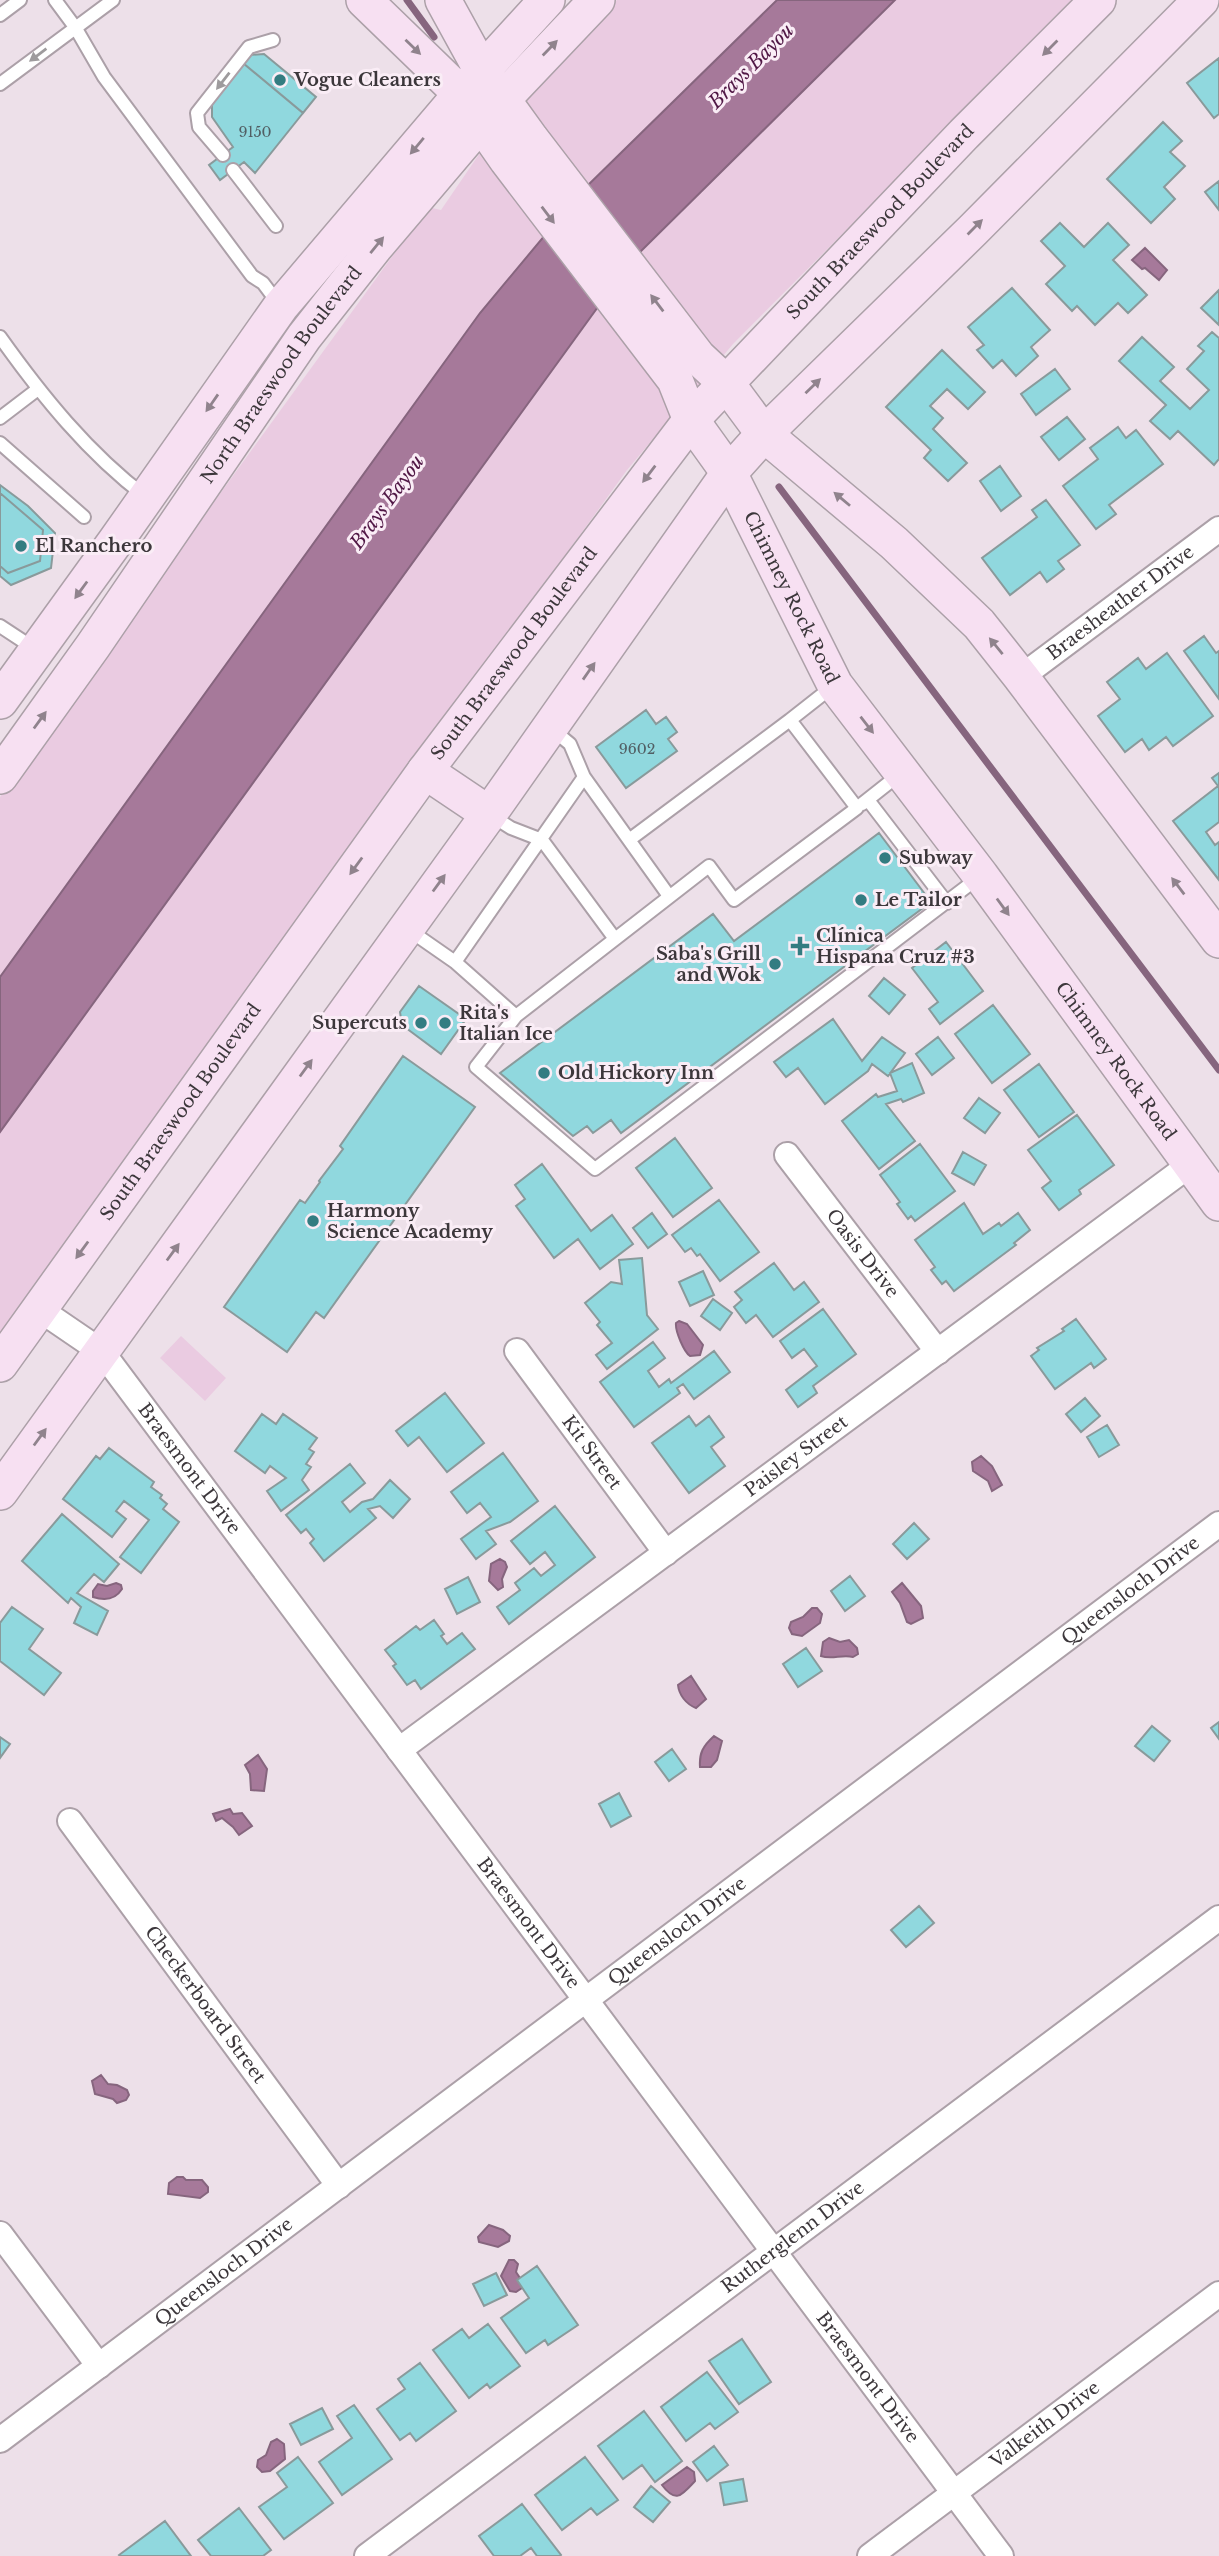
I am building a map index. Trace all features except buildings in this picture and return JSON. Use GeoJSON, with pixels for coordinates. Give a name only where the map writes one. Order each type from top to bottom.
{"type":"FeatureCollection","features":[{"type":"Feature","properties":{"kind":"main road","name":"Chimney Rock Road"},"geometry":{"type":"LineString","coordinates":[[364,0],[482,96]]}},
{"type":"Feature","properties":{"kind":"main road","name":"Chimney Rock Road"},"geometry":{"type":"LineString","coordinates":[[443,0],[482,96],[519,150],[687,368],[727,384],[764,434]]}},
{"type":"Feature","properties":{"kind":"main road","name":"North Braeswood Boulevard"},"geometry":{"type":"LineString","coordinates":[[0,776],[93,646],[304,337],[375,247],[547,0]]}},
{"type":"Feature","properties":{"kind":"main road","name":"North Braeswood Boulevard"},"geometry":{"type":"LineString","coordinates":[[0,701],[281,306],[482,96],[597,0]]}},
{"type":"Feature","properties":{"kind":"main road","name":"South Braeswood Boulevard"},"geometry":{"type":"LineString","coordinates":[[0,1364],[425,771],[691,420],[964,134],[1098,0]]}},
{"type":"Feature","properties":{"kind":"main road"},"geometry":{"type":"LineString","coordinates":[[0,1492],[489,814],[729,473],[764,434],[964,239],[1195,2]]}},
{"type":"Feature","properties":{"kind":"main road","name":"Chimney Rock Road"},"geometry":{"type":"LineString","coordinates":[[687,368],[691,420],[729,473],[835,684],[981,876],[1219,1203]]}},
{"type":"Feature","properties":{"kind":"main road"},"geometry":{"type":"LineString","coordinates":[[764,434],[894,542],[979,624],[1219,940]]}},
{"type":"Feature","properties":{"kind":"main road"},"geometry":{"type":"LineString","coordinates":[[425,771],[489,814]]}},
{"type":"Feature","properties":{"kind":"street","name":"Braesheather Drive"},"geometry":{"type":"LineString","coordinates":[[1021,677],[1219,529]]}},
{"type":"Feature","properties":{"kind":"street","name":"Oasis Drive"},"geometry":{"type":"LineString","coordinates":[[786,1155],[938,1352]]}},
{"type":"Feature","properties":{"kind":"street","name":"Paisley Street"},"geometry":{"type":"LineString","coordinates":[[399,1750],[1191,1164]]}},
{"type":"Feature","properties":{"kind":"street","name":"Braesmont Drive"},"geometry":{"type":"LineString","coordinates":[[39,1309],[102,1352],[1001,2556]]}},
{"type":"Feature","properties":{"kind":"street","name":"Kit Street"},"geometry":{"type":"LineString","coordinates":[[517,1351],[666,1553]]}},
{"type":"Feature","properties":{"kind":"street","name":"Queensloch Drive"},"geometry":{"type":"LineString","coordinates":[[0,2440],[1219,1524]]}},
{"type":"Feature","properties":{"kind":"street","name":"Checkerboard Street"},"geometry":{"type":"LineString","coordinates":[[71,1821],[339,2186]]}},
{"type":"Feature","properties":{"kind":"street","name":"Rutherglenn Drive"},"geometry":{"type":"LineString","coordinates":[[367,2556],[1219,1918]]}},
{"type":"Feature","properties":{"kind":"street"},"geometry":{"type":"LineString","coordinates":[[0,2234],[99,2366]]}},
{"type":"Feature","properties":{"kind":"street","name":"Valkeith Drive"},"geometry":{"type":"LineString","coordinates":[[870,2556],[1219,2294]]}},
{"type":"Feature","properties":{"kind":"lane"},"geometry":{"type":"LineString","coordinates":[[0,15],[20,0]]}},
{"type":"Feature","properties":{"kind":"lane"},"geometry":{"type":"LineString","coordinates":[[55,0],[75,27],[104,77],[137,122],[253,276],[263,283],[281,306]]}},
{"type":"Feature","properties":{"kind":"lane"},"geometry":{"type":"LineString","coordinates":[[0,84],[113,0]]}},
{"type":"Feature","properties":{"kind":"lane"},"geometry":{"type":"LineString","coordinates":[[222,155],[200,127],[197,113],[249,47],[273,40]]}},
{"type":"Feature","properties":{"kind":"lane"},"geometry":{"type":"LineString","coordinates":[[233,170],[276,226]]}},
{"type":"Feature","properties":{"kind":"lane"},"geometry":{"type":"LineString","coordinates":[[0,337],[38,389],[119,476],[147,497]]}},
{"type":"Feature","properties":{"kind":"lane"},"geometry":{"type":"LineString","coordinates":[[0,418],[38,389]]}},
{"type":"Feature","properties":{"kind":"lane"},"geometry":{"type":"LineString","coordinates":[[0,443],[84,517]]}},
{"type":"Feature","properties":{"kind":"lane"},"geometry":{"type":"LineString","coordinates":[[0,626],[37,650]]}},
{"type":"Feature","properties":{"kind":"lane"},"geometry":{"type":"LineString","coordinates":[[629,840],[835,684]]}},
{"type":"Feature","properties":{"kind":"lane"},"geometry":{"type":"LineString","coordinates":[[790,720],[857,808]]}},
{"type":"Feature","properties":{"kind":"lane"},"geometry":{"type":"LineString","coordinates":[[550,727],[570,744],[584,777],[669,896]]}},
{"type":"Feature","properties":{"kind":"lane"},"geometry":{"type":"LineString","coordinates":[[903,772],[734,900],[709,866],[516,1016],[475,1067],[595,1169],[981,876]]}},
{"type":"Feature","properties":{"kind":"lane"},"geometry":{"type":"LineString","coordinates":[[455,962],[584,777]]}},
{"type":"Feature","properties":{"kind":"lane"},"geometry":{"type":"LineString","coordinates":[[868,800],[947,903]]}},
{"type":"Feature","properties":{"kind":"lane"},"geometry":{"type":"LineString","coordinates":[[489,814],[511,828],[542,840],[615,939]]}},
{"type":"Feature","properties":{"kind":"lane"},"geometry":{"type":"LineString","coordinates":[[406,928],[455,962],[516,1016]]}},
{"type":"Feature","properties":{"kind":"shaded area"},"geometry":{"type":"Polygon","coordinates":[[[617,0],[1075,0],[733,344],[627,470],[0,1337],[0,797],[428,207],[441,210],[482,150],[617,0]]]}},
{"type":"Feature","properties":{"kind":"shaded area"},"geometry":{"type":"Polygon","coordinates":[[[181,1336],[226,1378],[205,1401],[160,1358],[181,1336]]]}},
{"type":"Feature","properties":{"kind":"water","name":"Brays Bayou"},"geometry":{"type":"Polygon","coordinates":[[[777,0],[895,0],[632,260],[0,1132],[0,977],[480,313],[581,192],[777,0]]]}},
{"type":"Feature","properties":{"kind":"water"},"geometry":{"type":"Polygon","coordinates":[[[1145,248],[1167,270],[1159,280],[1132,260],[1145,248]]]}},
{"type":"Feature","properties":{"kind":"water"},"geometry":{"type":"Polygon","coordinates":[[[679,1321],[687,1324],[703,1345],[700,1355],[690,1356],[685,1350],[677,1331],[676,1323],[679,1321]]]}},
{"type":"Feature","properties":{"kind":"water"},"geometry":{"type":"Polygon","coordinates":[[[981,1456],[992,1466],[1002,1485],[992,1491],[988,1481],[973,1471],[972,1462],[981,1456]]]}},
{"type":"Feature","properties":{"kind":"water"},"geometry":{"type":"Polygon","coordinates":[[[500,1559],[507,1567],[502,1579],[503,1587],[498,1590],[489,1581],[491,1564],[500,1559]]]}},
{"type":"Feature","properties":{"kind":"water"},"geometry":{"type":"Polygon","coordinates":[[[116,1583],[121,1585],[122,1589],[113,1597],[93,1597],[93,1591],[98,1584],[107,1586],[116,1583]]]}},
{"type":"Feature","properties":{"kind":"water"},"geometry":{"type":"Polygon","coordinates":[[[902,1583],[921,1606],[923,1618],[911,1624],[907,1622],[900,1603],[892,1592],[902,1583]]]}},
{"type":"Feature","properties":{"kind":"water"},"geometry":{"type":"Polygon","coordinates":[[[812,1608],[817,1608],[822,1614],[820,1623],[802,1636],[792,1634],[789,1628],[791,1622],[803,1617],[812,1608]]]}},
{"type":"Feature","properties":{"kind":"water"},"geometry":{"type":"Polygon","coordinates":[[[829,1638],[840,1642],[849,1640],[857,1648],[858,1654],[853,1657],[821,1656],[823,1642],[829,1638]]]}},
{"type":"Feature","properties":{"kind":"water"},"geometry":{"type":"Polygon","coordinates":[[[691,1676],[706,1699],[696,1708],[684,1699],[678,1685],[691,1676]]]}},
{"type":"Feature","properties":{"kind":"water"},"geometry":{"type":"Polygon","coordinates":[[[714,1736],[722,1741],[717,1760],[711,1767],[700,1767],[702,1750],[714,1736]]]}},
{"type":"Feature","properties":{"kind":"water"},"geometry":{"type":"Polygon","coordinates":[[[258,1755],[267,1769],[264,1791],[251,1790],[250,1774],[245,1765],[258,1755]]]}},
{"type":"Feature","properties":{"kind":"water"},"geometry":{"type":"Polygon","coordinates":[[[230,1809],[233,1814],[242,1813],[252,1826],[239,1835],[222,1818],[216,1821],[213,1814],[230,1809]]]}},
{"type":"Feature","properties":{"kind":"water"},"geometry":{"type":"Polygon","coordinates":[[[101,2075],[108,2084],[127,2090],[129,2095],[126,2100],[117,2103],[113,2099],[95,2094],[92,2081],[101,2075]]]}},
{"type":"Feature","properties":{"kind":"water"},"geometry":{"type":"Polygon","coordinates":[[[177,2177],[202,2180],[208,2187],[208,2192],[200,2198],[168,2194],[169,2183],[177,2177]]]}},
{"type":"Feature","properties":{"kind":"water"},"geometry":{"type":"Polygon","coordinates":[[[489,2225],[503,2230],[510,2236],[509,2241],[498,2247],[479,2242],[478,2237],[489,2225]]]}},
{"type":"Feature","properties":{"kind":"water"},"geometry":{"type":"Polygon","coordinates":[[[509,2260],[518,2264],[516,2272],[522,2281],[522,2288],[516,2292],[510,2291],[501,2276],[509,2260]]]}},
{"type":"Feature","properties":{"kind":"water"},"geometry":{"type":"Polygon","coordinates":[[[277,2439],[284,2444],[285,2459],[270,2471],[262,2472],[257,2467],[258,2460],[266,2455],[271,2442],[277,2439]]]}},
{"type":"Feature","properties":{"kind":"water"},"geometry":{"type":"Polygon","coordinates":[[[687,2467],[694,2472],[695,2481],[683,2493],[675,2496],[671,2494],[662,2485],[687,2467]]]}},
{"type":"Feature","properties":{"kind":"waterway"},"geometry":{"type":"LineString","coordinates":[[407,0],[434,37]]}},
{"type":"Feature","properties":{"kind":"waterway"},"geometry":{"type":"LineString","coordinates":[[779,487],[1219,1070]]}},
{"type":"Feature","properties":{"kind":"place","name":"Vogue Cleaners"},"geometry":{"type":"Point","coordinates":[280,80]}},
{"type":"Feature","properties":{"kind":"place","name":"El Ranchero"},"geometry":{"type":"Point","coordinates":[21,546]}},
{"type":"Feature","properties":{"kind":"place","name":"Subway"},"geometry":{"type":"Point","coordinates":[885,858]}},
{"type":"Feature","properties":{"kind":"place","name":"Le Tailor"},"geometry":{"type":"Point","coordinates":[861,900]}},
{"type":"Feature","properties":{"kind":"place","name":"Clínica Hispana Cruz #3"},"geometry":{"type":"Point","coordinates":[800,946]}},
{"type":"Feature","properties":{"kind":"place","name":"Saba's Grill and Wok"},"geometry":{"type":"Point","coordinates":[775,964]}},
{"type":"Feature","properties":{"kind":"place","name":"Supercuts"},"geometry":{"type":"Point","coordinates":[421,1023]}},
{"type":"Feature","properties":{"kind":"place","name":"Rita's Italian Ice"},"geometry":{"type":"Point","coordinates":[445,1023]}},
{"type":"Feature","properties":{"kind":"place","name":"Old Hickory Inn"},"geometry":{"type":"Point","coordinates":[544,1073]}},
{"type":"Feature","properties":{"kind":"place","name":"Harmony Science Academy"},"geometry":{"type":"Point","coordinates":[313,1221]}}]}
